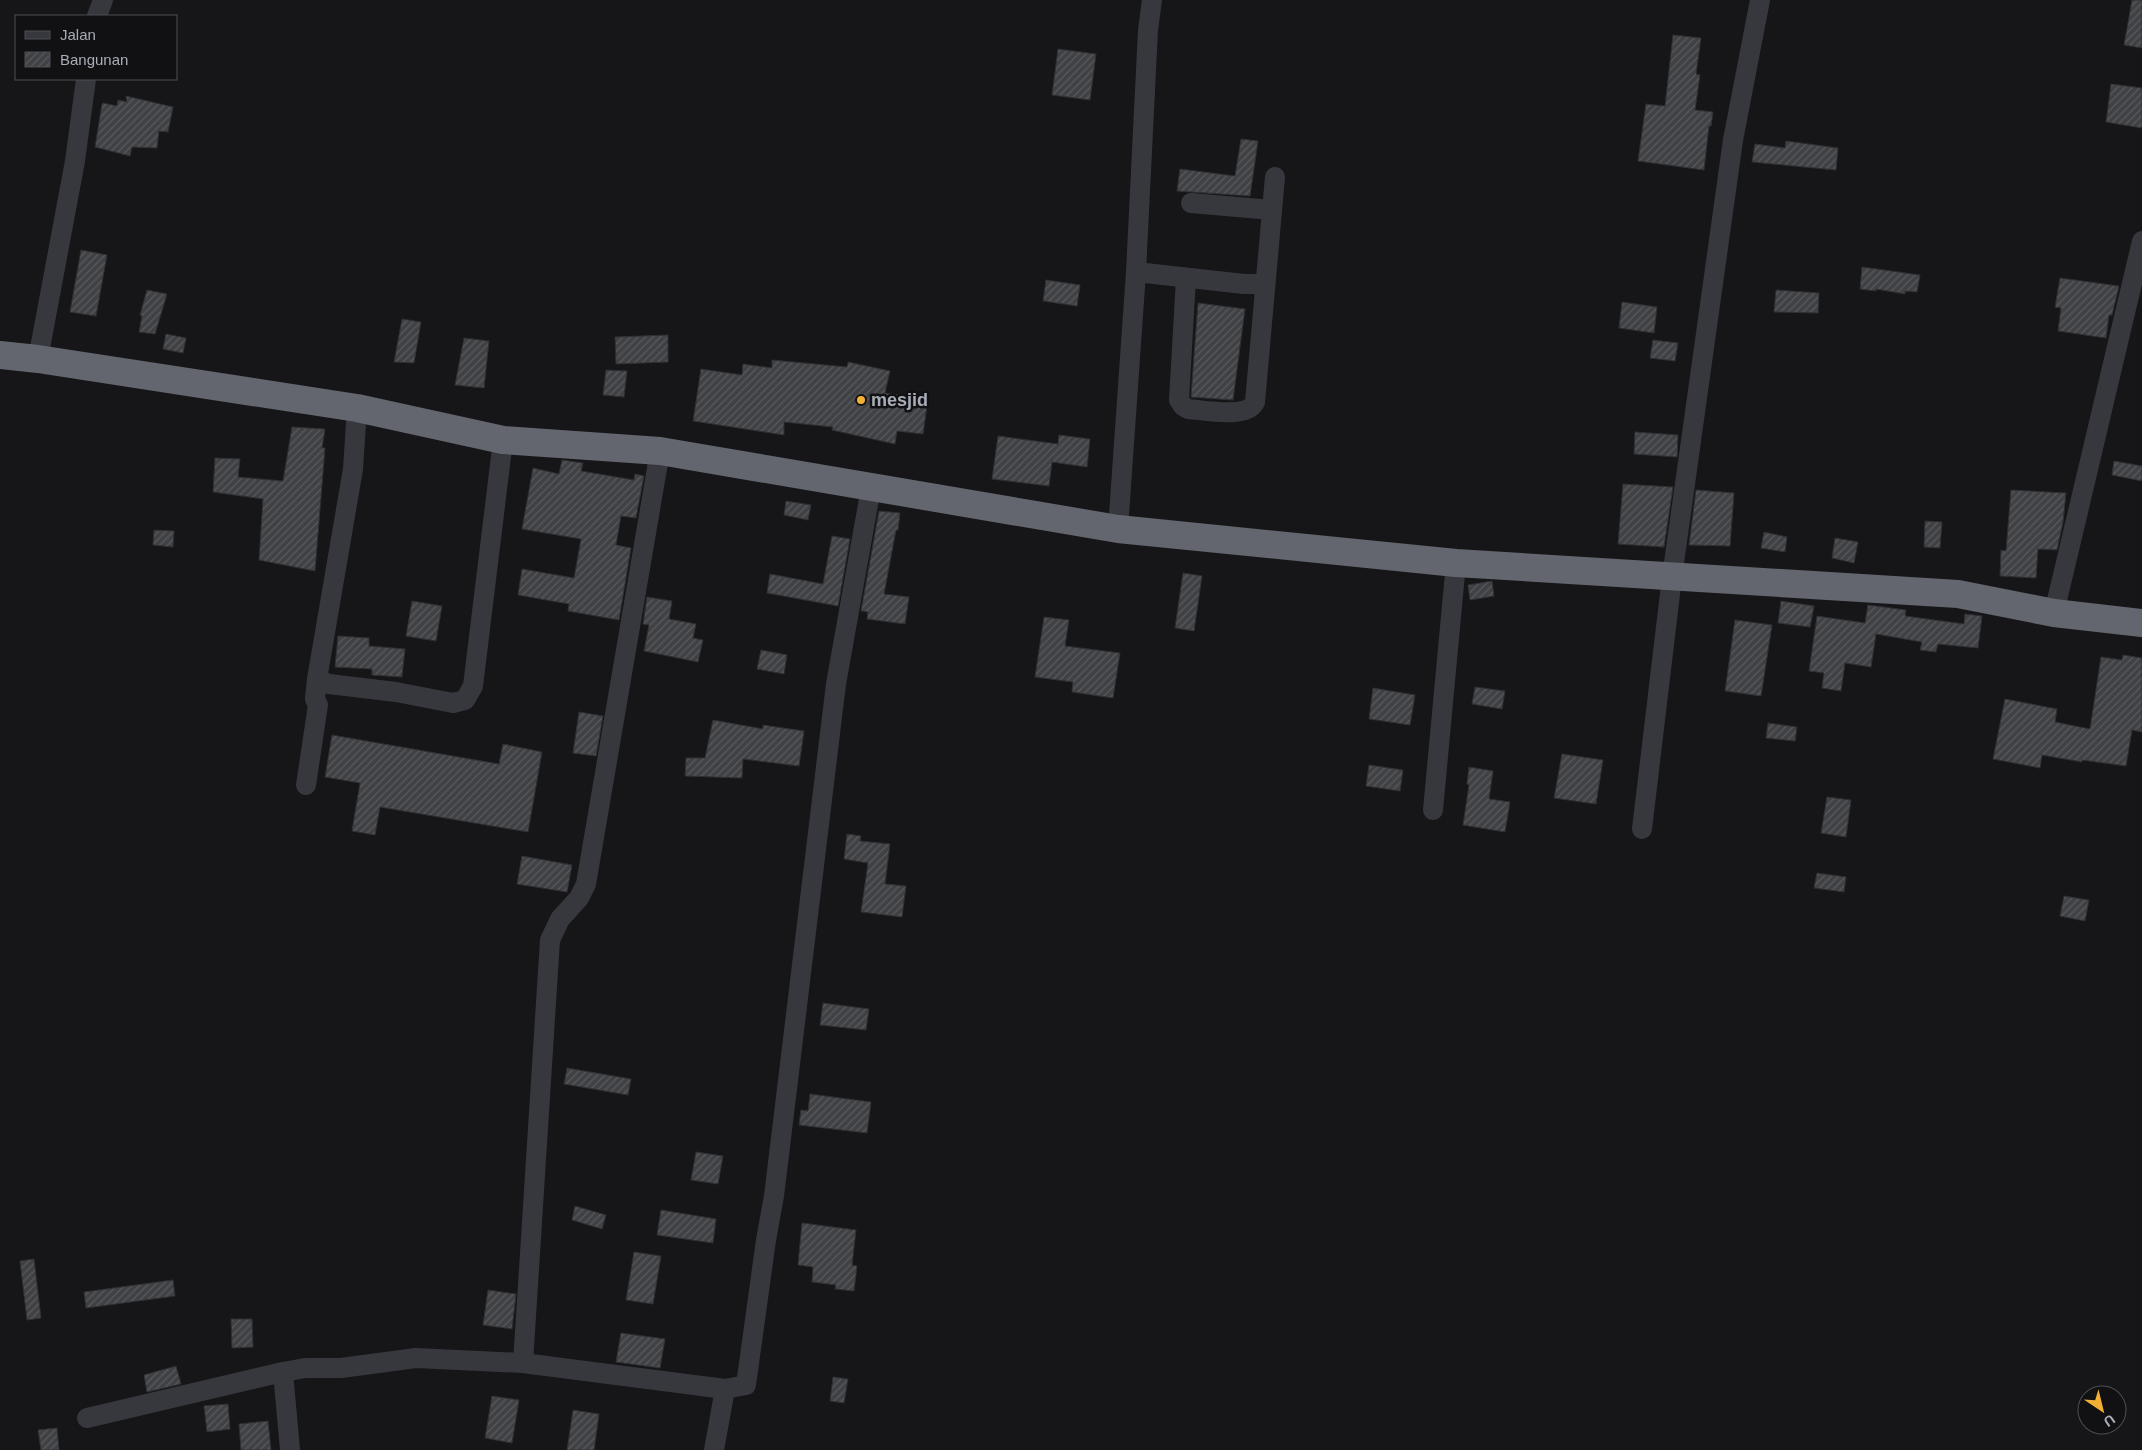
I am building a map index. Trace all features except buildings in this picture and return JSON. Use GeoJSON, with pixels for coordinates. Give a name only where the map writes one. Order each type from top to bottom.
{"type":"FeatureCollection","features":[{"type":"Feature","properties":{"kind":"highway"},"geometry":{"type":"LineString","coordinates":[[0,355],[38,358],[358,408],[502,440],[660,451],[1118,529],[1456,563],[1958,594],[2054,613],[2142,623]]}},
{"type":"Feature","properties":{"kind":"street"},"geometry":{"type":"LineString","coordinates":[[97,15],[103,0]]}},
{"type":"Feature","properties":{"kind":"street"},"geometry":{"type":"LineString","coordinates":[[1118,529],[1136,272],[1148,30],[1152,0]]}},
{"type":"Feature","properties":{"kind":"street"},"geometry":{"type":"LineString","coordinates":[[1642,829],[1672,577],[1733,140],[1760,0]]}},
{"type":"Feature","properties":{"kind":"street"},"geometry":{"type":"LineString","coordinates":[[38,358],[75,161],[86,80]]}},
{"type":"Feature","properties":{"kind":"street"},"geometry":{"type":"LineString","coordinates":[[1186,278],[1178,400],[1188,409],[1239,412],[1253,407],[1255,402],[1275,177]]}},
{"type":"Feature","properties":{"kind":"street"},"geometry":{"type":"LineString","coordinates":[[1191,203],[1272,210]]}},
{"type":"Feature","properties":{"kind":"street"},"geometry":{"type":"LineString","coordinates":[[2054,613],[2142,241]]}},
{"type":"Feature","properties":{"kind":"street"},"geometry":{"type":"LineString","coordinates":[[1136,272],[1244,284],[1264,284]]}},
{"type":"Feature","properties":{"kind":"street"},"geometry":{"type":"LineString","coordinates":[[306,786],[318,705],[315,699],[317,679],[353,469],[358,408]]}},
{"type":"Feature","properties":{"kind":"street"},"geometry":{"type":"LineString","coordinates":[[317,679],[329,684],[396,692],[453,703],[465,700],[473,686],[502,440]]}},
{"type":"Feature","properties":{"kind":"street"},"geometry":{"type":"LineString","coordinates":[[523,1363],[550,940],[554,929],[584,892],[586,884],[660,451]]}},
{"type":"Feature","properties":{"kind":"street"},"geometry":{"type":"LineString","coordinates":[[87,1418],[283,1372],[305,1368],[341,1368],[416,1358],[523,1363],[725,1389],[746,1385],[774,1196],[836,684],[871,488]]}},
{"type":"Feature","properties":{"kind":"street"},"geometry":{"type":"LineString","coordinates":[[1433,810],[1456,563]]}},
{"type":"Feature","properties":{"kind":"street"},"geometry":{"type":"LineString","coordinates":[[283,1372],[290,1450]]}},
{"type":"Feature","properties":{"kind":"street"},"geometry":{"type":"LineString","coordinates":[[714,1450],[725,1389]]}},
{"type":"Feature","properties":{"kind":"place","name":"mesjid"},"geometry":{"type":"Point","coordinates":[861,400]}}]}
